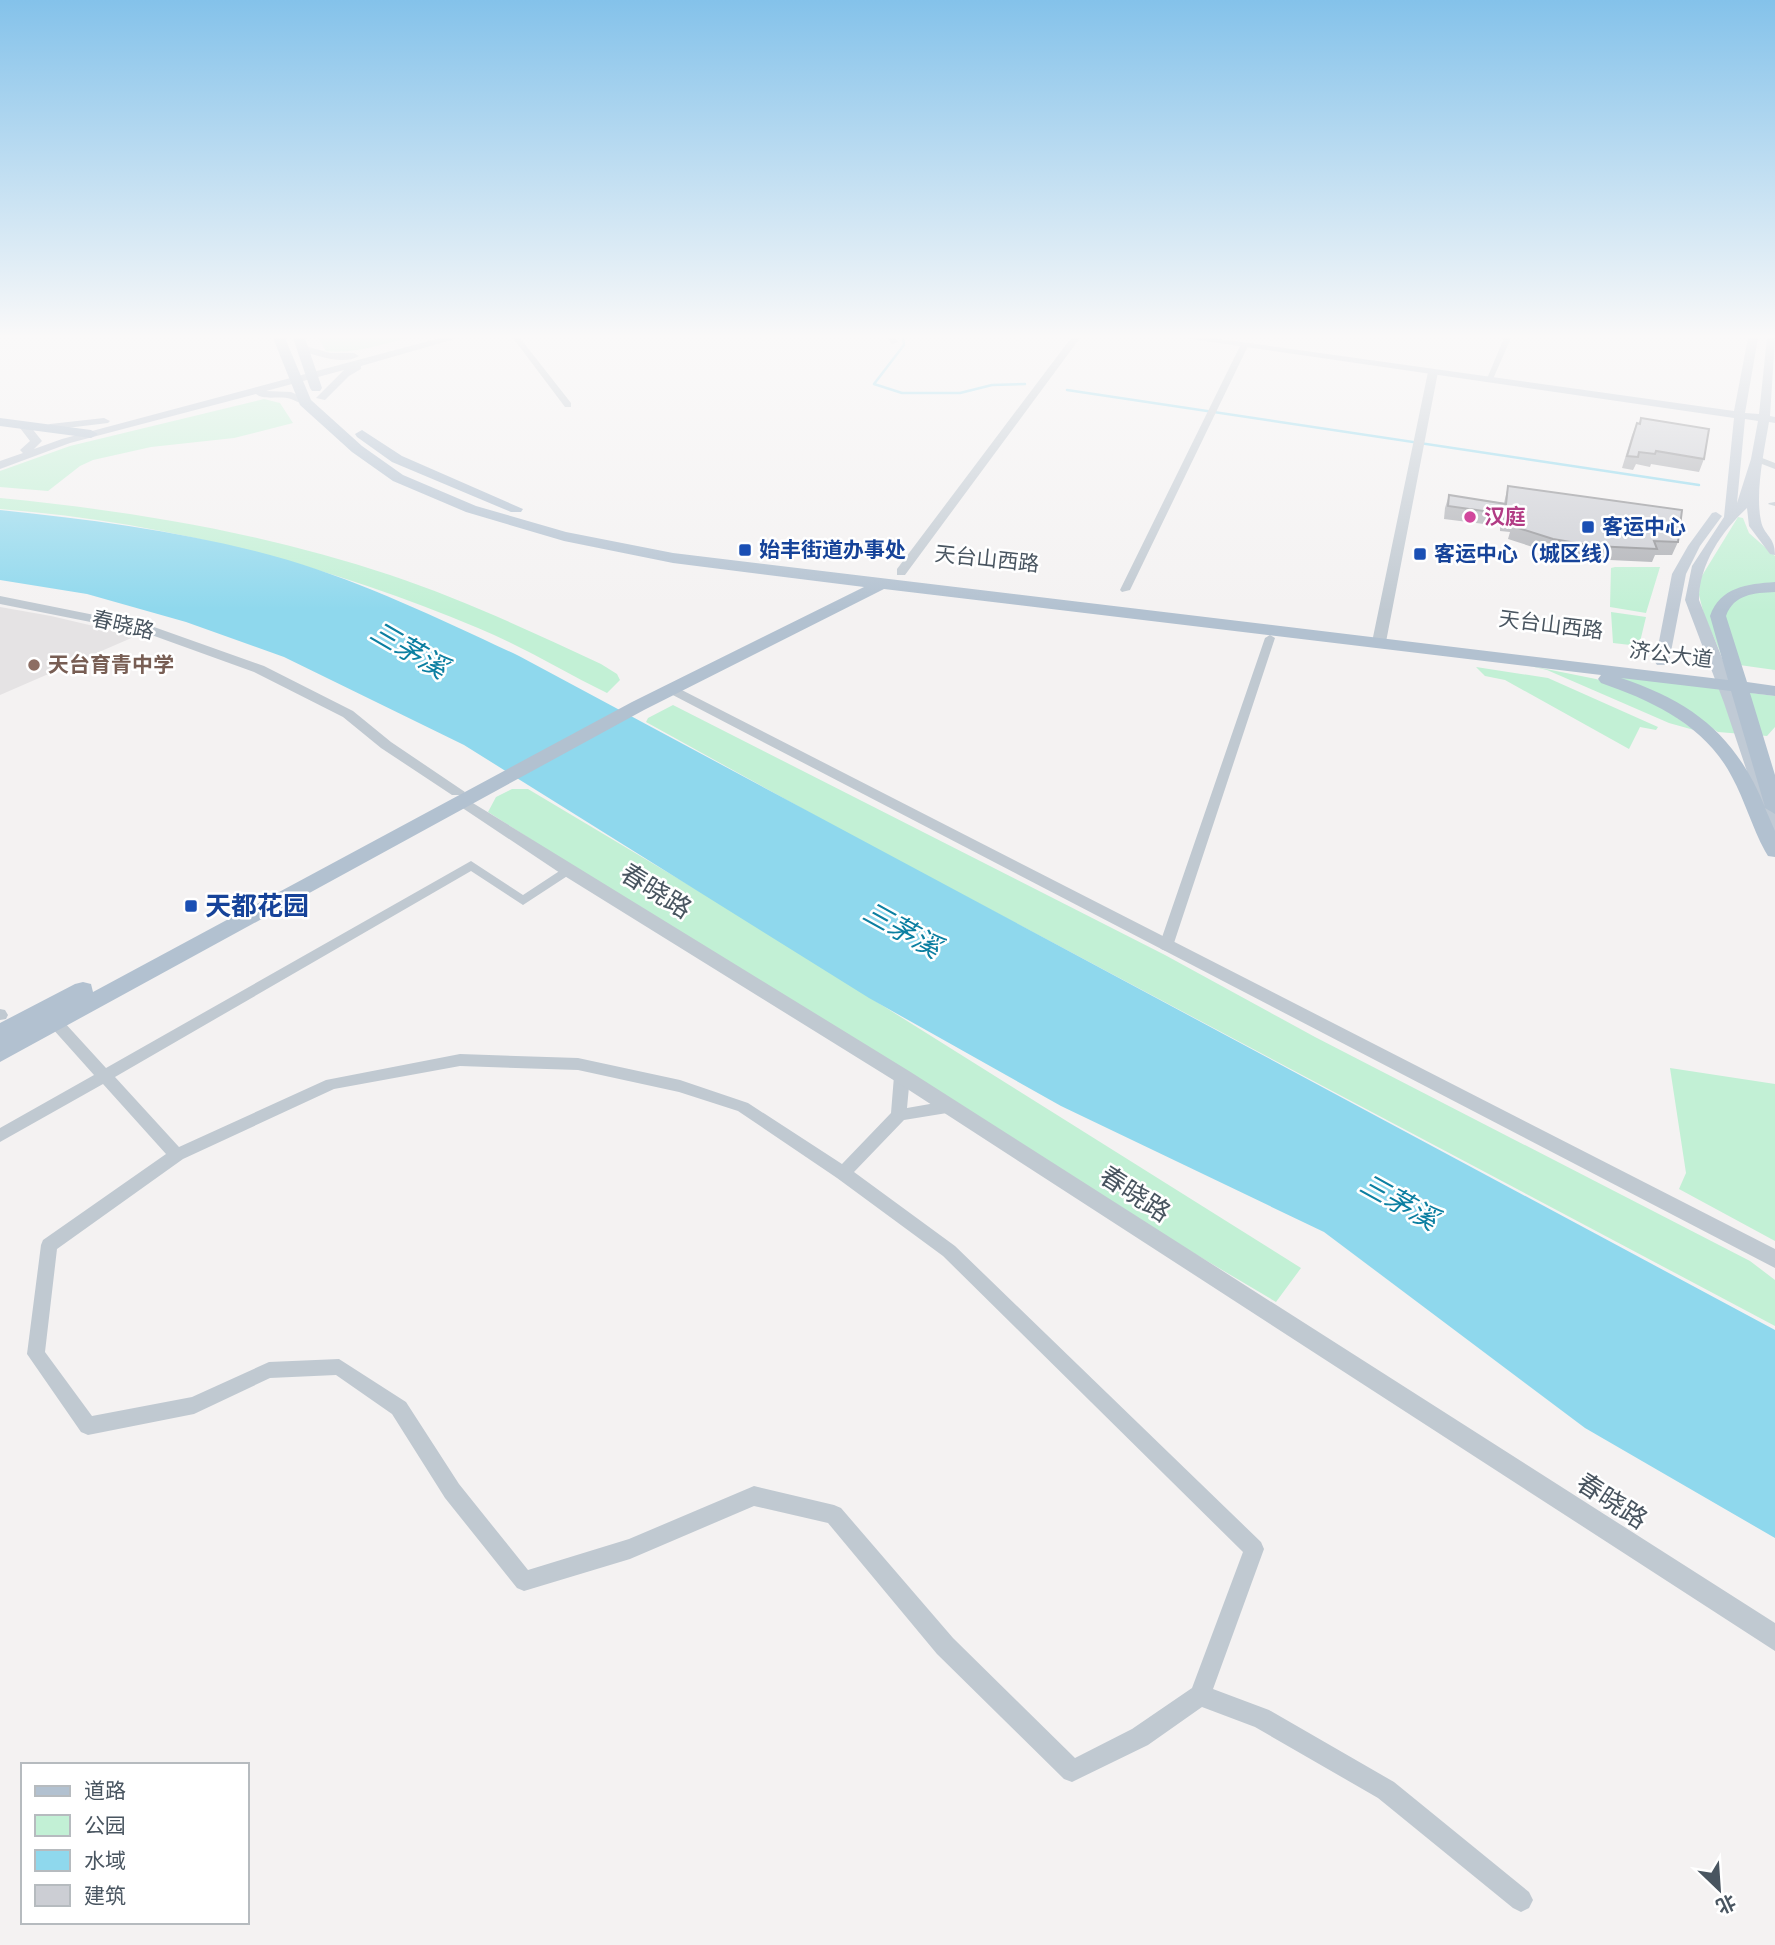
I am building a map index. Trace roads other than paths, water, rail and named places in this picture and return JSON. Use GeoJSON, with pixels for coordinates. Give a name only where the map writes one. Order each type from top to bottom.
{"type":"FeatureCollection","features":[{"type":"Feature","properties":{"kind":"main road"},"geometry":{"type":"LineString","coordinates":[[26,450],[36,441],[27,429]]}},
{"type":"Feature","properties":{"kind":"main road"},"geometry":{"type":"LineString","coordinates":[[33,429],[82,434]]}},
{"type":"Feature","properties":{"kind":"main road"},"geometry":{"type":"LineString","coordinates":[[58,429],[82,434]]}},
{"type":"Feature","properties":{"kind":"main road"},"geometry":{"type":"LineString","coordinates":[[0,462],[26,450],[99,429]]}},
{"type":"Feature","properties":{"kind":"main road"},"geometry":{"type":"LineString","coordinates":[[0,462],[103,429]]}},
{"type":"Feature","properties":{"kind":"main road","name":"天台山西路"},"geometry":{"type":"LineString","coordinates":[[335,429],[357,449],[398,478],[471,509],[518,517]]}},
{"type":"Feature","properties":{"kind":"main road","name":"天台山西路"},"geometry":{"type":"LineString","coordinates":[[356,429],[397,459],[564,536],[690,553],[873,583],[1371,630],[1561,664]]}},
{"type":"Feature","properties":{"kind":"main road"},"geometry":{"type":"LineString","coordinates":[[1730,517],[1738,429]]}},
{"type":"Feature","properties":{"kind":"main road"},"geometry":{"type":"LineString","coordinates":[[1766,429],[1745,503],[1730,517],[1694,573],[1691,587],[1692,600],[1732,703],[1762,745],[1775,828]]}},
{"type":"Feature","properties":{"kind":"main road"},"geometry":{"type":"LineString","coordinates":[[1662,662],[1679,574],[1694,546],[1726,503],[1727,473],[1736,446]]}},
{"type":"Feature","properties":{"kind":"main road"},"geometry":{"type":"LineString","coordinates":[[1757,458],[1753,513],[1755,526],[1775,551]]}},
{"type":"Feature","properties":{"kind":"main road","name":"天台山西路"},"geometry":{"type":"LineString","coordinates":[[690,553],[901,572],[1371,630],[1662,662]]}},
{"type":"Feature","properties":{"kind":"main road"},"geometry":{"type":"LineString","coordinates":[[0,1053],[50,1017],[634,703],[716,652],[901,572]]}},
{"type":"Feature","properties":{"kind":"main road"},"geometry":{"type":"LineString","coordinates":[[634,703],[672,690],[873,583]]}},
{"type":"Feature","properties":{"kind":"main road"},"geometry":{"type":"LineString","coordinates":[[1775,587],[1755,588],[1726,598],[1720,606],[1718,617],[1762,745],[1775,808]]}},
{"type":"Feature","properties":{"kind":"main road","name":"济公大道"},"geometry":{"type":"LineString","coordinates":[[1662,662],[1775,677]]}},
{"type":"Feature","properties":{"kind":"main road"},"geometry":{"type":"LineString","coordinates":[[1561,664],[1660,700],[1692,718],[1712,736],[1741,775],[1765,835],[1775,850]]}},
{"type":"Feature","properties":{"kind":"main road","name":"济公大道"},"geometry":{"type":"LineString","coordinates":[[1561,664],[1775,691]]}},
{"type":"Feature","properties":{"kind":"main road"},"geometry":{"type":"LineString","coordinates":[[0,1021],[50,1017]]}},
{"type":"Feature","properties":{"kind":"street"},"geometry":{"type":"LineString","coordinates":[[901,572],[1008,429]]}},
{"type":"Feature","properties":{"kind":"street"},"geometry":{"type":"LineString","coordinates":[[1125,590],[1205,429]]}},
{"type":"Feature","properties":{"kind":"street"},"geometry":{"type":"LineString","coordinates":[[1371,630],[1421,429]]}},
{"type":"Feature","properties":{"kind":"street"},"geometry":{"type":"LineString","coordinates":[[1757,458],[1775,466]]}},
{"type":"Feature","properties":{"kind":"street","name":"春晓路"},"geometry":{"type":"LineString","coordinates":[[0,600],[149,630],[259,670],[348,714],[460,797],[569,871],[902,1076],[1775,1638]]}},
{"type":"Feature","properties":{"kind":"street"},"geometry":{"type":"LineString","coordinates":[[1166,946],[1270,638]]}},
{"type":"Feature","properties":{"kind":"street"},"geometry":{"type":"LineString","coordinates":[[672,690],[1775,1259]]}},
{"type":"Feature","properties":{"kind":"street"},"geometry":{"type":"LineString","coordinates":[[0,1136],[471,865],[523,901],[569,871]]}},
{"type":"Feature","properties":{"kind":"street"},"geometry":{"type":"LineString","coordinates":[[50,1017],[177,1155]]}},
{"type":"Feature","properties":{"kind":"street"},"geometry":{"type":"LineString","coordinates":[[460,1060],[578,1064],[680,1086],[743,1107],[843,1173],[949,1251],[1254,1549],[1200,1695],[1140,1737],[1072,1771],[945,1646],[834,1515],[754,1496],[629,1549],[524,1581],[452,1491],[400,1408],[339,1367],[269,1370],[194,1405],[88,1426],[36,1354],[50,1245],[177,1155],[331,1084],[460,1060]]}},
{"type":"Feature","properties":{"kind":"street"},"geometry":{"type":"LineString","coordinates":[[900,1115],[902,1076]]}},
{"type":"Feature","properties":{"kind":"street"},"geometry":{"type":"LineString","coordinates":[[843,1173],[900,1115],[947,1107]]}},
{"type":"Feature","properties":{"kind":"street"},"geometry":{"type":"LineString","coordinates":[[1200,1695],[1261,1718],[1386,1790],[1521,1900]]}},
{"type":"Feature","properties":{"kind":"water","name":"三茅溪"},"geometry":{"type":"Polygon","coordinates":[[[0,510],[145,529],[217,542],[288,560],[347,580],[463,630],[519,656],[1775,1330],[1775,1538],[1585,1428],[1324,1232],[1061,1106],[869,998],[464,745],[284,657],[186,622],[87,594],[0,580],[0,510]]]}},
{"type":"Feature","properties":{"kind":"waterway"},"geometry":{"type":"LineString","coordinates":[[1325,429],[1699,485]]}},
{"type":"Feature","properties":{"kind":"place","name":"汉庭"},"geometry":{"type":"Point","coordinates":[1470,517]}},
{"type":"Feature","properties":{"kind":"place","name":"客运中心"},"geometry":{"type":"Point","coordinates":[1588,527]}},
{"type":"Feature","properties":{"kind":"place","name":"始丰街道办事处"},"geometry":{"type":"Point","coordinates":[745,550]}},
{"type":"Feature","properties":{"kind":"place","name":"客运中心（城区线）"},"geometry":{"type":"Point","coordinates":[1420,554]}},
{"type":"Feature","properties":{"kind":"place","name":"天台育青中学"},"geometry":{"type":"Point","coordinates":[34,665]}},
{"type":"Feature","properties":{"kind":"place","name":"天都花园"},"geometry":{"type":"Point","coordinates":[191,906]}}]}
